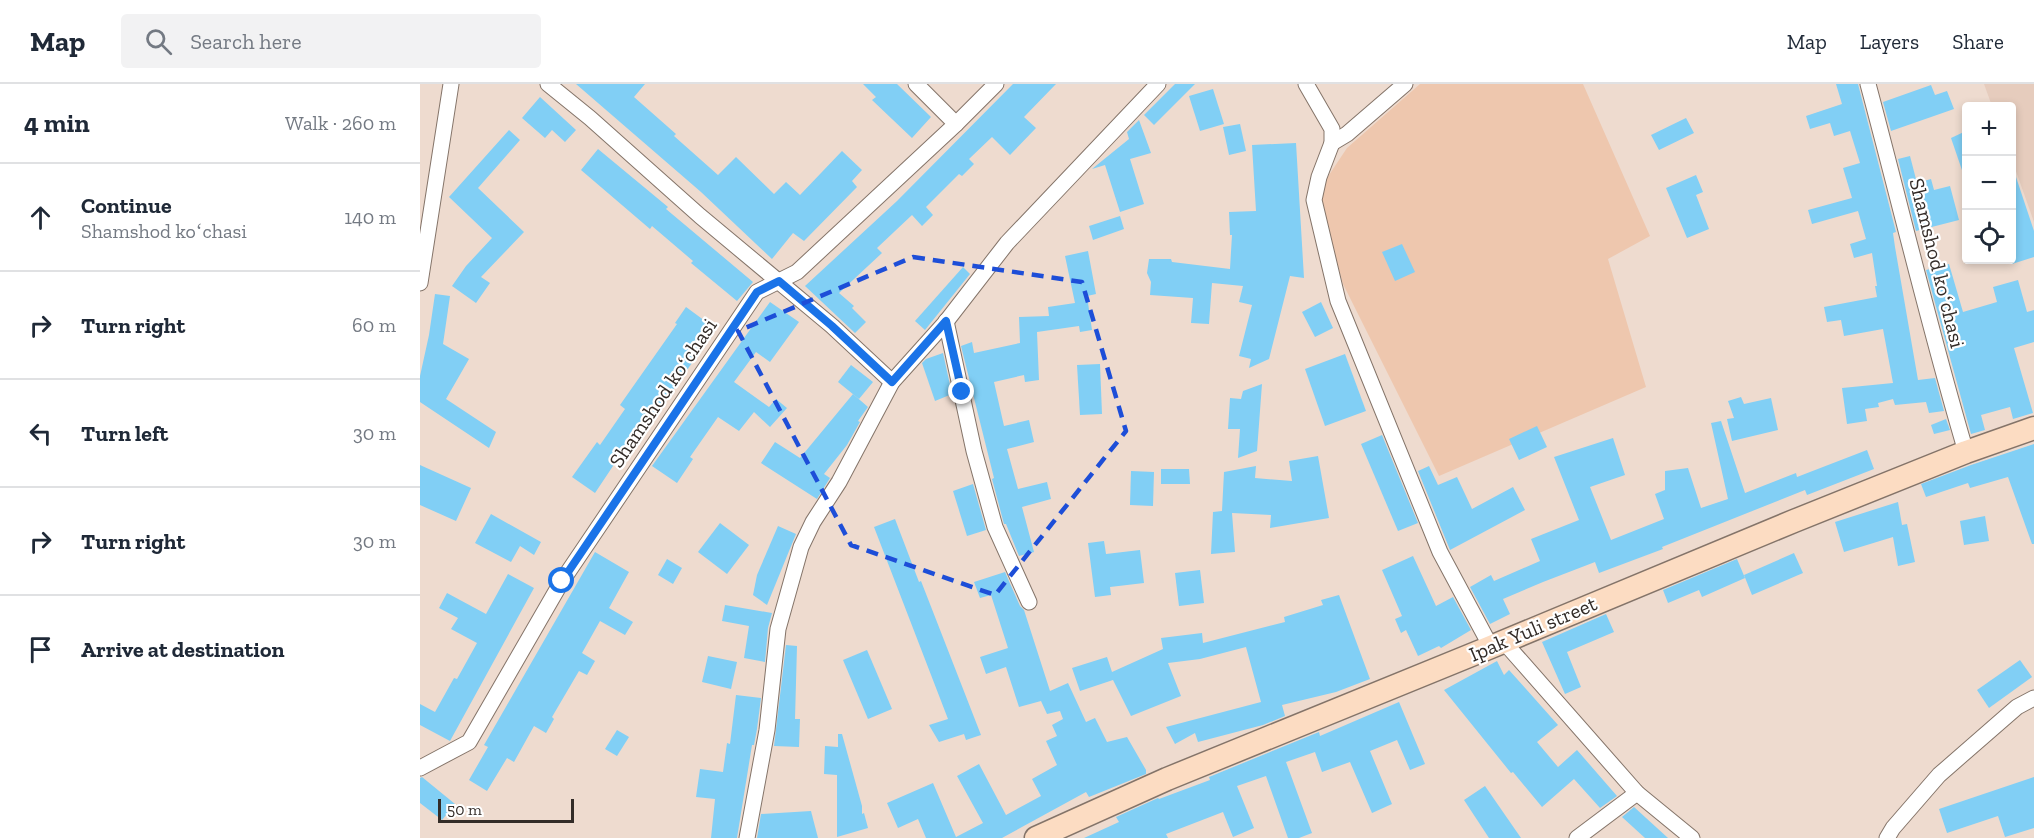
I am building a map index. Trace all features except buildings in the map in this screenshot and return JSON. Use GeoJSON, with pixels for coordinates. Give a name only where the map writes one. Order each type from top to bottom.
{"type":"FeatureCollection","features":[{"type":"Feature","properties":{"kind":"main road","name":"Ipak Yuli street"},"geometry":{"type":"LineString","coordinates":[[1036,838],[1167,779],[1794,521],[1966,452],[2034,428]]}},
{"type":"Feature","properties":{"kind":"street"},"geometry":{"type":"LineString","coordinates":[[420,284],[451,84]]}},
{"type":"Feature","properties":{"kind":"street"},"geometry":{"type":"LineString","coordinates":[[548,84],[590,118],[700,216],[832,326],[892,382]]}},
{"type":"Feature","properties":{"kind":"street"},"geometry":{"type":"LineString","coordinates":[[916,84],[956,124]]}},
{"type":"Feature","properties":{"kind":"street","name":"Shamshod koʻchasi"},"geometry":{"type":"LineString","coordinates":[[420,768],[469,742],[562,581],[757,292],[797,272],[996,84]]}},
{"type":"Feature","properties":{"kind":"street"},"geometry":{"type":"LineString","coordinates":[[747,838],[767,730],[778,629],[801,547],[813,522],[839,482],[892,382],[946,321],[1007,243],[1158,84]]}},
{"type":"Feature","properties":{"kind":"street"},"geometry":{"type":"LineString","coordinates":[[1306,84],[1332,129],[1332,143],[1319,177],[1314,200],[1338,301],[1440,552],[1497,645],[1637,793],[1692,838]]}},
{"type":"Feature","properties":{"kind":"street"},"geometry":{"type":"LineString","coordinates":[[1332,143],[1347,134],[1405,84]]}},
{"type":"Feature","properties":{"kind":"street","name":"Shamshod koʻchasi"},"geometry":{"type":"LineString","coordinates":[[1868,84],[1966,452]]}},
{"type":"Feature","properties":{"kind":"street"},"geometry":{"type":"LineString","coordinates":[[946,321],[974,451],[995,527],[1029,602]]}},
{"type":"Feature","properties":{"kind":"street"},"geometry":{"type":"LineString","coordinates":[[1887,838],[1939,775],[2017,707],[2034,698]]}},
{"type":"Feature","properties":{"kind":"street"},"geometry":{"type":"LineString","coordinates":[[1577,838],[1637,793]]}},
{"type":"Feature","properties":{"kind":"highlighted area"},"geometry":{"type":"Polygon","coordinates":[[[913,257],[1082,282],[1126,431],[995,595],[851,545],[738,331],[913,257]]]}},
{"type":"Feature","properties":{"kind":"shaded area"},"geometry":{"type":"Polygon","coordinates":[[[1420,84],[1583,84],[1650,236],[1608,259],[1646,387],[1439,476],[1343,284],[1321,204],[1325,181],[1347,148],[1420,84]]]}},
{"type":"Feature","properties":{"kind":"shaded area"},"geometry":{"type":"Polygon","coordinates":[[[1984,84],[2034,84],[2034,222],[2016,171],[2016,102],[1991,102],[1984,84]]]}},
{"type":"Feature","properties":{"kind":"route"},"geometry":{"type":"LineString","coordinates":[[562,581],[757,292],[779,281],[892,382],[946,321],[962,392]]}}]}
